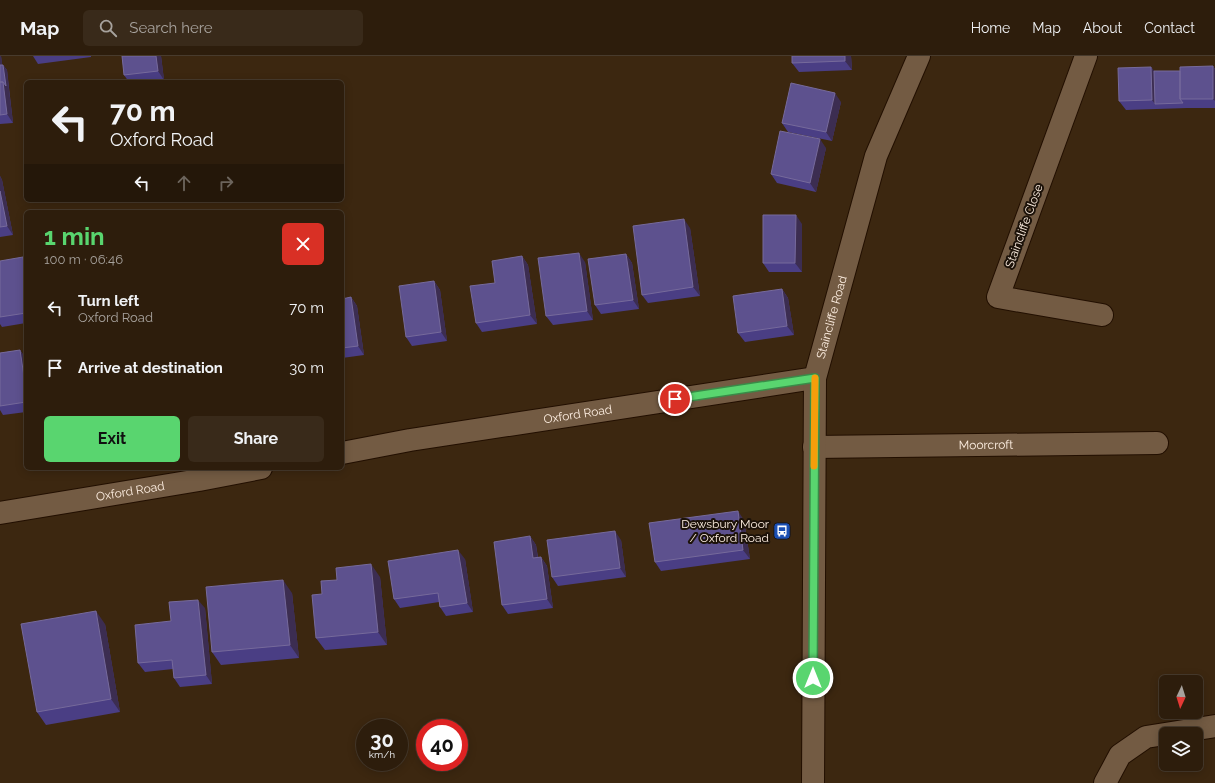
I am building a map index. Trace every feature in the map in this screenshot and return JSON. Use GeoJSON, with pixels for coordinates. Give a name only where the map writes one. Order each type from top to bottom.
{"type":"FeatureCollection","features":[{"type":"Feature","properties":{"kind":"street","name":"Staincliffe Road"},"geometry":{"type":"LineString","coordinates":[[813,783],[815,378],[876,156],[919,56]]}},
{"type":"Feature","properties":{"kind":"street","name":"Staincliffe Close"},"geometry":{"type":"LineString","coordinates":[[1086,56],[998,297],[1102,315]]}},
{"type":"Feature","properties":{"kind":"street","name":"Oxford Road"},"geometry":{"type":"LineString","coordinates":[[344,453],[410,440],[815,378]]}},
{"type":"Feature","properties":{"kind":"street","name":"Moorcroft"},"geometry":{"type":"LineString","coordinates":[[814,447],[1157,443]]}},
{"type":"Feature","properties":{"kind":"street","name":"Oxford Road"},"geometry":{"type":"LineString","coordinates":[[0,513],[251,470]]}},
{"type":"Feature","properties":{"kind":"street"},"geometry":{"type":"LineString","coordinates":[[1105,783],[1120,755],[1146,737],[1215,726]]}},
{"type":"Feature","properties":{"kind":"building"},"geometry":{"type":"Polygon","coordinates":[[[122,56],[156,56],[158,71],[124,75],[122,56]]]}},
{"type":"Feature","properties":{"kind":"building"},"geometry":{"type":"Polygon","coordinates":[[[792,56],[845,56],[845,61],[792,63],[792,56]]]}},
{"type":"Feature","properties":{"kind":"building"},"geometry":{"type":"Polygon","coordinates":[[[0,65],[3,65],[6,86],[3,82],[0,82],[0,65]]]}},
{"type":"Feature","properties":{"kind":"building"},"geometry":{"type":"Polygon","coordinates":[[[1213,66],[1213,99],[1180,99],[1180,67],[1213,66]]]}},
{"type":"Feature","properties":{"kind":"building"},"geometry":{"type":"Polygon","coordinates":[[[1151,67],[1152,100],[1119,101],[1118,68],[1151,67]]]}},
{"type":"Feature","properties":{"kind":"building"},"geometry":{"type":"Polygon","coordinates":[[[1154,71],[1180,71],[1180,99],[1183,103],[1155,104],[1154,71]]]}},
{"type":"Feature","properties":{"kind":"building"},"geometry":{"type":"Polygon","coordinates":[[[0,82],[3,82],[7,114],[0,115],[0,82]]]}},
{"type":"Feature","properties":{"kind":"building"},"geometry":{"type":"Polygon","coordinates":[[[791,83],[835,93],[826,132],[782,123],[791,83]]]}},
{"type":"Feature","properties":{"kind":"building"},"geometry":{"type":"Polygon","coordinates":[[[780,131],[820,139],[810,183],[771,174],[780,131]]]}},
{"type":"Feature","properties":{"kind":"building"},"geometry":{"type":"Polygon","coordinates":[[[0,191],[7,226],[0,227],[0,191]]]}},
{"type":"Feature","properties":{"kind":"building"},"geometry":{"type":"Polygon","coordinates":[[[763,215],[796,215],[795,263],[763,263],[763,215]]]}},
{"type":"Feature","properties":{"kind":"building"},"geometry":{"type":"Polygon","coordinates":[[[684,219],[693,287],[642,295],[633,226],[684,219]]]}},
{"type":"Feature","properties":{"kind":"building"},"geometry":{"type":"Polygon","coordinates":[[[579,253],[587,311],[546,316],[538,258],[579,253]]]}},
{"type":"Feature","properties":{"kind":"building"},"geometry":{"type":"Polygon","coordinates":[[[626,254],[633,300],[595,305],[588,259],[626,254]]]}},
{"type":"Feature","properties":{"kind":"building"},"geometry":{"type":"Polygon","coordinates":[[[522,256],[530,315],[476,323],[470,286],[495,283],[492,261],[522,256]]]}},
{"type":"Feature","properties":{"kind":"building"},"geometry":{"type":"Polygon","coordinates":[[[23,257],[24,313],[0,317],[0,261],[23,257]]]}},
{"type":"Feature","properties":{"kind":"building"},"geometry":{"type":"Polygon","coordinates":[[[434,281],[441,332],[406,337],[399,286],[434,281]]]}},
{"type":"Feature","properties":{"kind":"building"},"geometry":{"type":"Polygon","coordinates":[[[782,289],[787,326],[738,333],[733,296],[782,289]]]}},
{"type":"Feature","properties":{"kind":"building"},"geometry":{"type":"Polygon","coordinates":[[[351,297],[358,346],[344,348],[344,299],[351,297]]]}},
{"type":"Feature","properties":{"kind":"building"},"geometry":{"type":"Polygon","coordinates":[[[20,350],[24,377],[24,402],[0,406],[0,353],[20,350]]]}},
{"type":"Feature","properties":{"kind":"building"},"geometry":{"type":"Polygon","coordinates":[[[738,511],[743,550],[655,562],[649,523],[738,511]]]}},
{"type":"Feature","properties":{"kind":"building"},"geometry":{"type":"Polygon","coordinates":[[[615,531],[620,568],[552,577],[547,540],[615,531]]]}},
{"type":"Feature","properties":{"kind":"building"},"geometry":{"type":"Polygon","coordinates":[[[530,536],[533,558],[541,557],[547,599],[502,605],[494,542],[530,536]]]}},
{"type":"Feature","properties":{"kind":"building"},"geometry":{"type":"Polygon","coordinates":[[[458,550],[467,603],[440,607],[438,593],[394,599],[388,561],[458,550]]]}},
{"type":"Feature","properties":{"kind":"building"},"geometry":{"type":"Polygon","coordinates":[[[371,564],[378,632],[316,638],[312,595],[322,594],[321,581],[337,580],[336,568],[371,564]]]}},
{"type":"Feature","properties":{"kind":"building"},"geometry":{"type":"Polygon","coordinates":[[[283,580],[290,645],[212,652],[206,587],[283,580]]]}},
{"type":"Feature","properties":{"kind":"building"},"geometry":{"type":"Polygon","coordinates":[[[198,600],[206,675],[174,678],[172,660],[138,663],[135,625],[171,621],[169,602],[198,600]]]}},
{"type":"Feature","properties":{"kind":"building"},"geometry":{"type":"Polygon","coordinates":[[[96,611],[111,699],[37,712],[21,624],[96,611]]]}},
{"type":"Feature","properties":{"kind":"slow traffic"},"geometry":{"type":"LineString","coordinates":[[814,466],[815,378]]}},
{"type":"Feature","properties":{"kind":"place","name":"Dewsbury Moor / Oxford Road"},"geometry":{"type":"Point","coordinates":[782,531]}},
{"type":"Feature","properties":{"kind":"route"},"geometry":{"type":"LineString","coordinates":[[675,399],[815,378],[813,678]]}}]}
